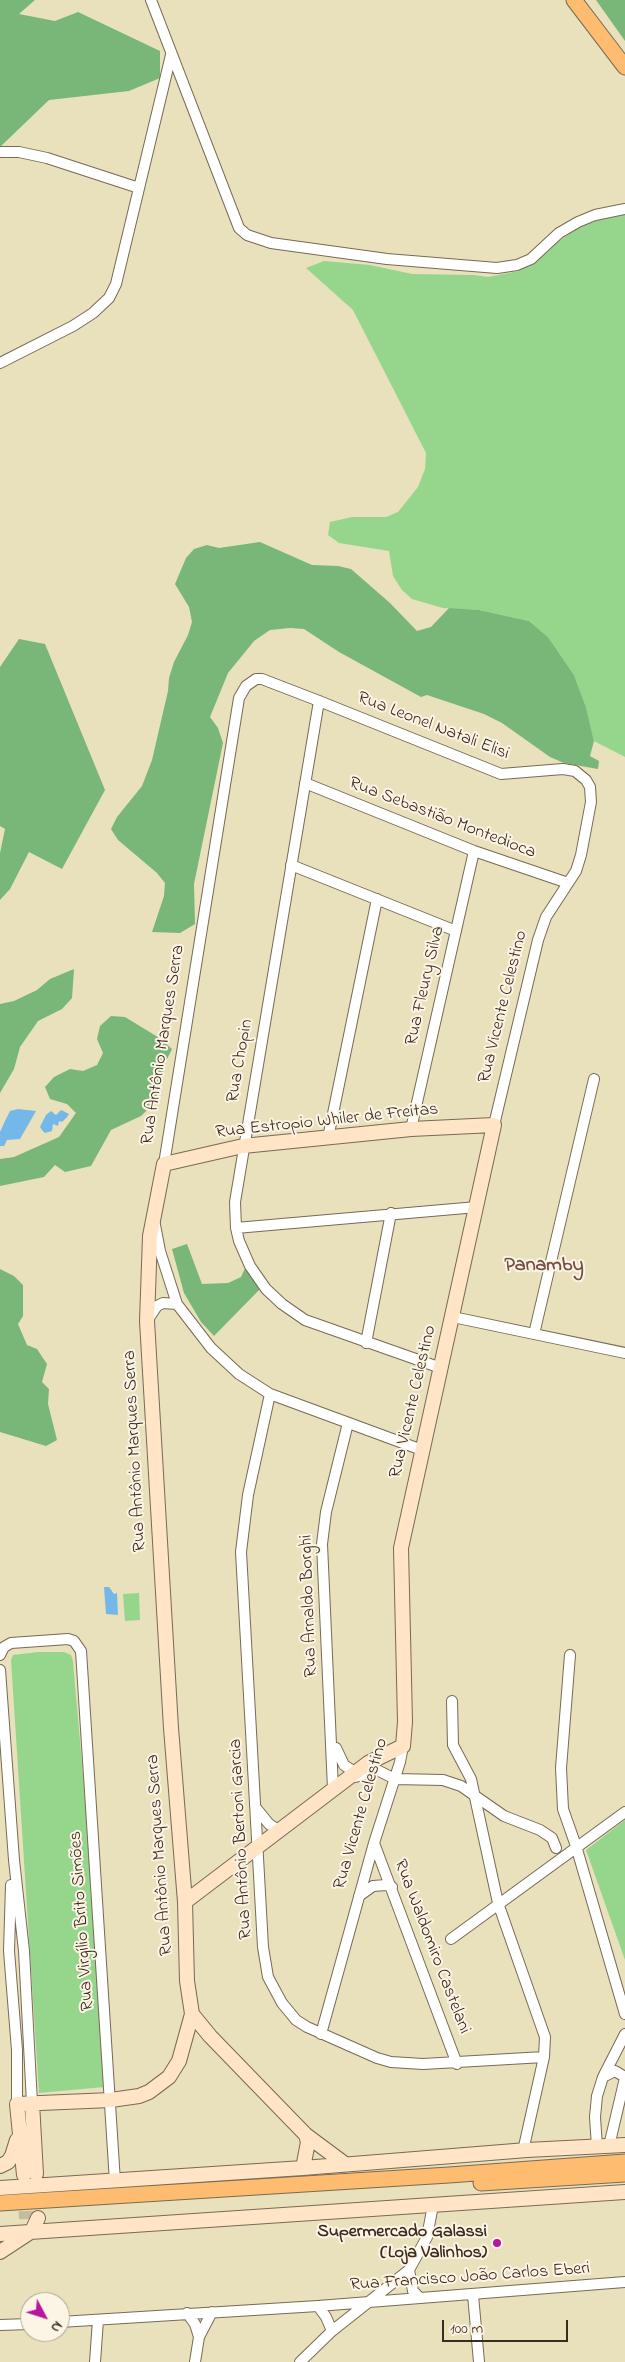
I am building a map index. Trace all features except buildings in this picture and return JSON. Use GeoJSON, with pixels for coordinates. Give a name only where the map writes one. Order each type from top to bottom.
{"type":"FeatureCollection","features":[{"type":"Feature","properties":{"kind":"main road"},"geometry":{"type":"LineString","coordinates":[[574,0],[625,67]]}},
{"type":"Feature","properties":{"kind":"main road"},"geometry":{"type":"LineString","coordinates":[[0,2203],[625,2162]]}},
{"type":"Feature","properties":{"kind":"main road"},"geometry":{"type":"LineString","coordinates":[[0,2213],[625,2174]]}},
{"type":"Feature","properties":{"kind":"street"},"geometry":{"type":"LineString","coordinates":[[151,0],[239,228],[247,235],[256,239],[271,243],[387,259],[497,268],[517,265],[531,259],[560,234],[578,222],[595,215],[625,209]]}},
{"type":"Feature","properties":{"kind":"street"},"geometry":{"type":"LineString","coordinates":[[0,363],[73,326],[93,314],[109,298],[116,284],[171,55]]}},
{"type":"Feature","properties":{"kind":"street"},"geometry":{"type":"LineString","coordinates":[[0,152],[19,152],[47,158],[139,188]]}},
{"type":"Feature","properties":{"kind":"street","name":"Rua Leonel Natali Elisi"},"geometry":{"type":"LineString","coordinates":[[262,679],[501,774],[563,769],[575,771],[582,776],[590,787]]}},
{"type":"Feature","properties":{"kind":"street","name":"Rua Antônio Marques Serra"},"geometry":{"type":"LineString","coordinates":[[18,2110],[32,2103],[111,2100],[139,2096],[149,2092],[168,2077],[182,2056],[192,2014],[187,1981],[185,1902],[171,1728],[147,1321],[148,1256],[239,698],[251,681],[262,679]]}},
{"type":"Feature","properties":{"kind":"street","name":"Rua Chopin"},"geometry":{"type":"LineString","coordinates":[[319,701],[234,1202],[236,1228],[239,1241],[250,1266],[266,1288],[282,1304],[305,1320],[440,1368]]}},
{"type":"Feature","properties":{"kind":"street","name":"Rua Sebastião Montedioca"},"geometry":{"type":"LineString","coordinates":[[305,783],[474,851],[568,883]]}},
{"type":"Feature","properties":{"kind":"street","name":"Rua Vicente Celestino"},"geometry":{"type":"LineString","coordinates":[[321,2034],[403,1746],[405,1722],[401,1548],[422,1450],[494,1125],[538,940],[546,917],[576,871],[591,802],[590,787]]}},
{"type":"Feature","properties":{"kind":"street","name":"Rua Fleury Silva"},"geometry":{"type":"LineString","coordinates":[[411,1128],[474,851]]}},
{"type":"Feature","properties":{"kind":"street"},"geometry":{"type":"LineString","coordinates":[[291,865],[456,930]]}},
{"type":"Feature","properties":{"kind":"street"},"geometry":{"type":"LineString","coordinates":[[328,1138],[377,899]]}},
{"type":"Feature","properties":{"kind":"street"},"geometry":{"type":"LineString","coordinates":[[534,1334],[594,1079]]}},
{"type":"Feature","properties":{"kind":"street","name":"Rua Estropio Whiler de Freitas"},"geometry":{"type":"LineString","coordinates":[[164,1164],[243,1146],[411,1128],[494,1125]]}},
{"type":"Feature","properties":{"kind":"street"},"geometry":{"type":"LineString","coordinates":[[236,1228],[477,1206]]}},
{"type":"Feature","properties":{"kind":"street"},"geometry":{"type":"LineString","coordinates":[[366,1343],[391,1213]]}},
{"type":"Feature","properties":{"kind":"street"},"geometry":{"type":"LineString","coordinates":[[154,1216],[160,1251],[177,1304],[222,1360],[239,1374],[270,1394],[422,1450]]}},
{"type":"Feature","properties":{"kind":"street"},"geometry":{"type":"LineString","coordinates":[[147,1321],[157,1306],[162,1303],[177,1304]]}},
{"type":"Feature","properties":{"kind":"street"},"geometry":{"type":"LineString","coordinates":[[452,1317],[625,1353]]}},
{"type":"Feature","properties":{"kind":"street","name":"Rua Antônio Bertoni Garcia"},"geometry":{"type":"LineString","coordinates":[[270,1394],[248,1494],[241,1552],[259,1847],[263,1947],[268,1978],[282,2002],[296,2020],[321,2034],[391,2062],[457,2064],[544,2058]]}},
{"type":"Feature","properties":{"kind":"street","name":"Rua Arnaldo Borghi"},"geometry":{"type":"LineString","coordinates":[[334,1789],[322,1544],[326,1512],[348,1423]]}},
{"type":"Feature","properties":{"kind":"street","name":"Rua Virgílio Brito Simões"},"geometry":{"type":"LineString","coordinates":[[0,1655],[4,1647],[11,1642],[68,1639],[78,1645],[83,1657],[115,2182]]}},
{"type":"Feature","properties":{"kind":"street"},"geometry":{"type":"LineString","coordinates":[[570,1655],[564,1711],[561,1789],[563,1809],[622,1992],[625,2014]]}},
{"type":"Feature","properties":{"kind":"street"},"geometry":{"type":"LineString","coordinates":[[0,1670],[14,1860],[24,1951],[32,2103],[30,2174],[18,2110]]}},
{"type":"Feature","properties":{"kind":"street"},"geometry":{"type":"LineString","coordinates":[[452,1701],[453,1745],[467,1769],[498,1903],[545,2036],[544,2058],[523,2150]]}},
{"type":"Feature","properties":{"kind":"street","name":"Rua Arnaldo Borghi"},"geometry":{"type":"LineString","coordinates":[[332,1730],[339,1759],[353,1776]]}},
{"type":"Feature","properties":{"kind":"street"},"geometry":{"type":"LineString","coordinates":[[185,1902],[374,1759],[403,1746]]}},
{"type":"Feature","properties":{"kind":"street"},"geometry":{"type":"LineString","coordinates":[[353,1776],[377,1770],[395,1779],[443,1780],[461,1786],[474,1797],[504,1816],[540,1830],[552,1838],[556,1848]]}},
{"type":"Feature","properties":{"kind":"street"},"geometry":{"type":"LineString","coordinates":[[256,1808],[269,1824],[275,1828],[283,1828]]}},
{"type":"Feature","properties":{"kind":"street"},"geometry":{"type":"LineString","coordinates":[[451,1940],[498,1903],[625,1812]]}},
{"type":"Feature","properties":{"kind":"street","name":"Rua Waldomiro Castelani"},"geometry":{"type":"LineString","coordinates":[[374,1843],[457,2064]]}},
{"type":"Feature","properties":{"kind":"street"},"geometry":{"type":"LineString","coordinates":[[0,2166],[8,2162],[16,2150],[18,2110],[9,1951],[11,1874],[14,1860]]}},
{"type":"Feature","properties":{"kind":"street"},"geometry":{"type":"LineString","coordinates":[[359,1896],[373,1886],[386,1885],[392,1888]]}},
{"type":"Feature","properties":{"kind":"street"},"geometry":{"type":"LineString","coordinates":[[192,2014],[211,2038],[306,2135],[345,2164]]}},
{"type":"Feature","properties":{"kind":"street"},"geometry":{"type":"LineString","coordinates":[[603,2146],[595,2117],[603,2077],[625,2034]]}},
{"type":"Feature","properties":{"kind":"street"},"geometry":{"type":"LineString","coordinates":[[182,2056],[197,2040],[211,2038]]}},
{"type":"Feature","properties":{"kind":"street"},"geometry":{"type":"LineString","coordinates":[[16,2061],[28,2043]]}},
{"type":"Feature","properties":{"kind":"street"},"geometry":{"type":"LineString","coordinates":[[603,2077],[615,2071],[625,2077],[613,2128],[603,2146]]}},
{"type":"Feature","properties":{"kind":"street"},"geometry":{"type":"LineString","coordinates":[[595,2117],[601,2128],[608,2130],[613,2128]]}},
{"type":"Feature","properties":{"kind":"street"},"geometry":{"type":"LineString","coordinates":[[303,2168],[308,2148],[306,2135]]}},
{"type":"Feature","properties":{"kind":"street"},"geometry":{"type":"LineString","coordinates":[[0,2188],[115,2182],[523,2150],[625,2145]]}},
{"type":"Feature","properties":{"kind":"street"},"geometry":{"type":"LineString","coordinates":[[0,2234],[29,2227],[433,2205],[625,2192]]}},
{"type":"Feature","properties":{"kind":"street"},"geometry":{"type":"LineString","coordinates":[[300,2362],[332,2331],[409,2270],[427,2237],[433,2205]]}},
{"type":"Feature","properties":{"kind":"street"},"geometry":{"type":"LineString","coordinates":[[0,2252],[29,2227]]}},
{"type":"Feature","properties":{"kind":"street"},"geometry":{"type":"LineString","coordinates":[[409,2270],[413,2291],[420,2298]]}},
{"type":"Feature","properties":{"kind":"street","name":"Rua Francisco João Carlos Eberi"},"geometry":{"type":"LineString","coordinates":[[70,2321],[473,2295],[625,2282]]}},
{"type":"Feature","properties":{"kind":"street"},"geometry":{"type":"LineString","coordinates":[[473,2295],[478,2362]]}},
{"type":"Feature","properties":{"kind":"street"},"geometry":{"type":"LineString","coordinates":[[318,2306],[326,2317],[332,2331]]}},
{"type":"Feature","properties":{"kind":"street"},"geometry":{"type":"LineString","coordinates":[[195,2362],[199,2337],[212,2312]]}},
{"type":"Feature","properties":{"kind":"street"},"geometry":{"type":"LineString","coordinates":[[187,2314],[195,2324],[199,2337]]}},
{"type":"Feature","properties":{"kind":"street"},"geometry":{"type":"LineString","coordinates":[[95,2362],[98,2320]]}},
{"type":"Feature","properties":{"kind":"street"},"geometry":{"type":"LineString","coordinates":[[0,2325],[20,2324]]}},
{"type":"Feature","properties":{"kind":"green space"},"geometry":{"type":"Polygon","coordinates":[[[0,0],[35,0],[19,14],[55,21],[78,12],[160,51],[160,78],[129,91],[49,100],[0,147],[0,0]]]}},
{"type":"Feature","properties":{"kind":"green space"},"geometry":{"type":"Polygon","coordinates":[[[596,0],[625,0],[625,41],[596,0]]]}},
{"type":"Feature","properties":{"kind":"green space"},"geometry":{"type":"Polygon","coordinates":[[[625,213],[625,757],[594,741],[586,707],[574,675],[548,637],[529,621],[479,610],[443,608],[412,599],[402,590],[393,576],[389,551],[339,543],[328,535],[330,522],[352,517],[386,517],[398,512],[418,487],[425,469],[426,453],[353,310],[306,268],[324,261],[370,265],[412,274],[488,277],[519,271],[585,222],[625,213]]]}},
{"type":"Feature","properties":{"kind":"green space"},"geometry":{"type":"Polygon","coordinates":[[[260,542],[312,565],[338,566],[351,569],[390,603],[417,631],[431,627],[449,608],[479,610],[529,621],[548,637],[574,675],[586,707],[594,741],[590,756],[599,761],[598,769],[564,763],[550,757],[502,723],[484,714],[427,695],[421,697],[339,652],[304,629],[270,630],[254,641],[228,673],[210,717],[218,728],[223,743],[194,884],[195,924],[180,933],[152,932],[164,896],[165,883],[157,873],[118,840],[111,829],[117,817],[142,786],[152,760],[168,691],[169,678],[192,622],[189,607],[175,584],[186,558],[194,549],[207,545],[219,548],[260,542]]]}},
{"type":"Feature","properties":{"kind":"green space"},"geometry":{"type":"Polygon","coordinates":[[[19,639],[45,644],[105,790],[62,869],[29,852],[10,889],[0,900],[0,853],[5,829],[0,826],[0,667],[19,639]]]}},
{"type":"Feature","properties":{"kind":"green space"},"geometry":{"type":"Polygon","coordinates":[[[74,969],[72,998],[62,1009],[38,1021],[20,1047],[14,1069],[0,1093],[0,1004],[14,1001],[37,990],[50,979],[74,969]]]}},
{"type":"Feature","properties":{"kind":"green space"},"geometry":{"type":"Polygon","coordinates":[[[111,1016],[125,1017],[161,1039],[172,1049],[166,1061],[155,1102],[141,1116],[111,1130],[91,1166],[65,1172],[55,1165],[44,1177],[0,1186],[0,1159],[14,1157],[59,1137],[76,1113],[67,1104],[50,1099],[45,1087],[54,1077],[70,1069],[83,1071],[97,1065],[103,1053],[97,1039],[100,1026],[111,1016]]]}},
{"type":"Feature","properties":{"kind":"green space"},"geometry":{"type":"Polygon","coordinates":[[[187,1244],[202,1284],[228,1283],[241,1277],[246,1266],[261,1288],[214,1336],[201,1322],[184,1293],[172,1249],[187,1244]]]}},
{"type":"Feature","properties":{"kind":"green space"},"geometry":{"type":"Polygon","coordinates":[[[0,1269],[14,1276],[23,1285],[23,1316],[18,1324],[27,1345],[37,1349],[47,1364],[42,1382],[49,1389],[48,1404],[57,1440],[46,1446],[0,1432],[0,1269]]]}},
{"type":"Feature","properties":{"kind":"green space"},"geometry":{"type":"Polygon","coordinates":[[[139,1593],[140,1620],[125,1621],[123,1594],[139,1593]]]}},
{"type":"Feature","properties":{"kind":"green space"},"geometry":{"type":"Polygon","coordinates":[[[38,1652],[64,1652],[71,1655],[73,1661],[91,1867],[104,2087],[39,2093],[11,1660],[13,1655],[38,1652]]]}},
{"type":"Feature","properties":{"kind":"green space"},"geometry":{"type":"Polygon","coordinates":[[[625,1820],[625,1960],[586,1850],[625,1820]]]}},
{"type":"Feature","properties":{"kind":"water"},"geometry":{"type":"Polygon","coordinates":[[[18,1109],[36,1111],[20,1139],[7,1140],[4,1146],[0,1146],[0,1132],[5,1121],[10,1111],[18,1109]]]}},
{"type":"Feature","properties":{"kind":"water"},"geometry":{"type":"Polygon","coordinates":[[[61,1110],[69,1114],[62,1122],[59,1121],[58,1126],[53,1124],[52,1131],[45,1133],[40,1127],[46,1115],[51,1111],[56,1115],[61,1110]]]}},
{"type":"Feature","properties":{"kind":"water"},"geometry":{"type":"Polygon","coordinates":[[[104,1587],[109,1587],[114,1594],[117,1593],[118,1615],[106,1614],[104,1587]]]}},
{"type":"Feature","properties":{"kind":"tunnel"},"geometry":{"type":"LineString","coordinates":[[25,2190],[26,2219]]}},
{"type":"Feature","properties":{"kind":"place","name":"Supermercado Galassi (Loja Valinhos)"},"geometry":{"type":"Point","coordinates":[497,2243]}},
{"type":"Feature","properties":{"kind":"district","name":"Panamby"},"geometry":{"type":"Point","coordinates":[544,1267]}}]}
